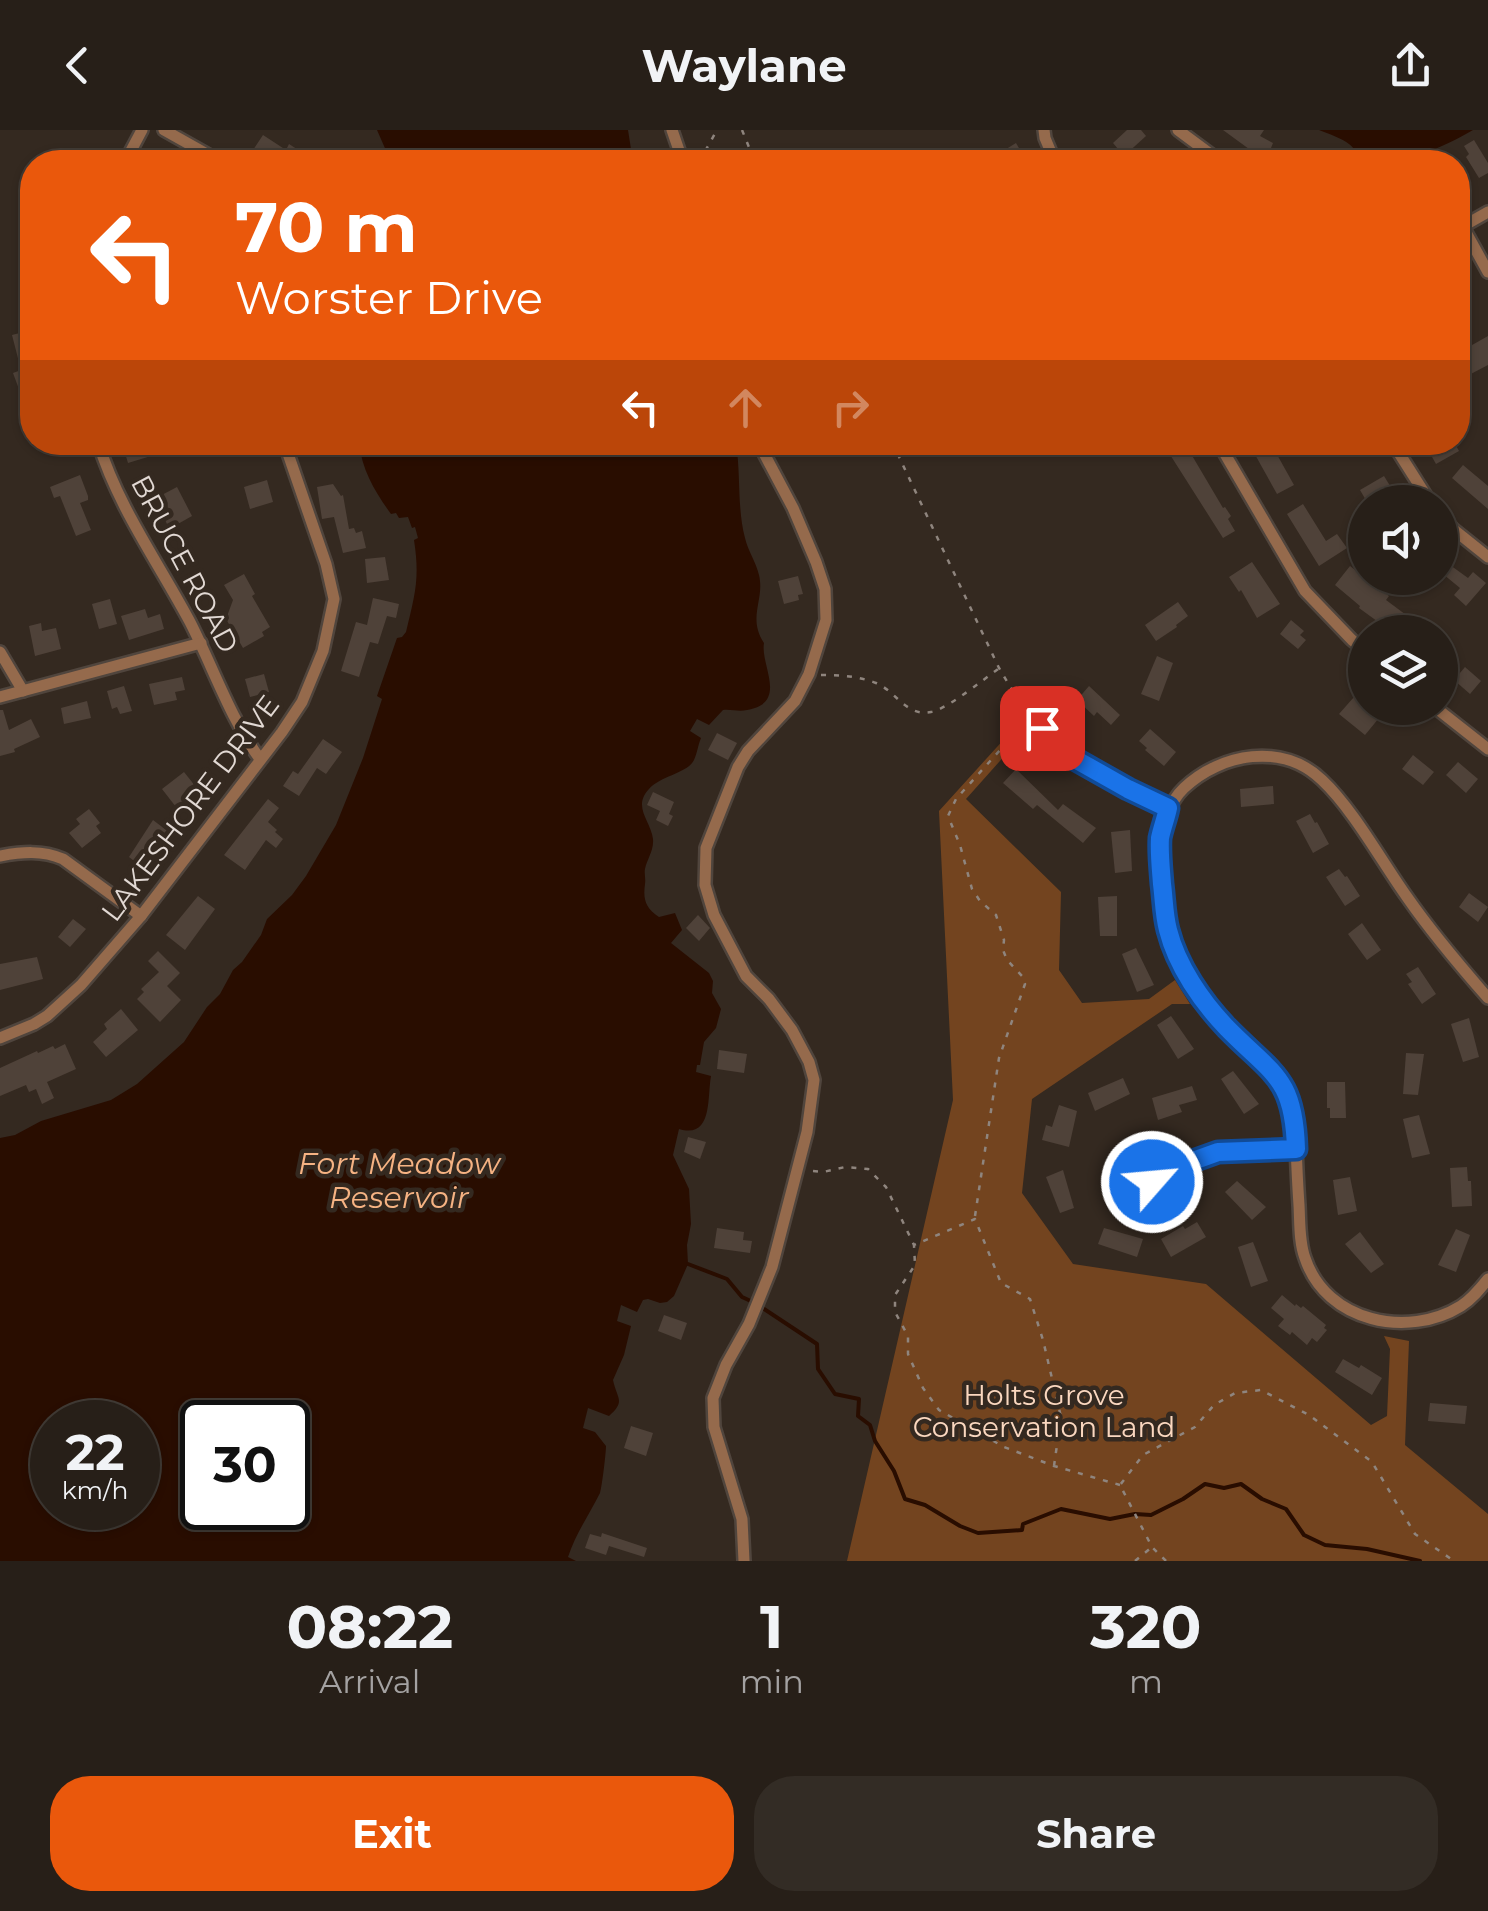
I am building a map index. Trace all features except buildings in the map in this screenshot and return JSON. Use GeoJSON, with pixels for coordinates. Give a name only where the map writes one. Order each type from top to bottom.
{"type":"FeatureCollection","features":[{"type":"Feature","properties":{"kind":"street"},"geometry":{"type":"LineString","coordinates":[[164,130],[200,150]]}},
{"type":"Feature","properties":{"kind":"street"},"geometry":{"type":"LineString","coordinates":[[1178,130],[1204,150]]}},
{"type":"Feature","properties":{"kind":"street"},"geometry":{"type":"LineString","coordinates":[[1470,244],[1488,272]]}},
{"type":"Feature","properties":{"kind":"street","name":"BRUCE ROAD"},"geometry":{"type":"LineString","coordinates":[[102,455],[127,513],[201,643],[237,722],[260,760]]}},
{"type":"Feature","properties":{"kind":"street","name":"LAKESHORE DRIVE"},"geometry":{"type":"LineString","coordinates":[[0,1038],[47,1016],[81,985],[141,916],[302,702],[323,652],[334,599],[288,455]]}},
{"type":"Feature","properties":{"kind":"street"},"geometry":{"type":"LineString","coordinates":[[744,1561],[742,1519],[714,1428],[713,1398],[726,1365],[750,1324],[772,1266],[807,1132],[814,1080],[792,1030],[770,999],[746,976],[714,915],[705,885],[706,848],[738,767],[748,751],[795,702],[809,674],[826,620],[824,589],[793,508],[765,455]]}},
{"type":"Feature","properties":{"kind":"street"},"geometry":{"type":"LineString","coordinates":[[1226,455],[1305,592],[1348,636]]}},
{"type":"Feature","properties":{"kind":"street"},"geometry":{"type":"LineString","coordinates":[[1400,455],[1419,485]]}},
{"type":"Feature","properties":{"kind":"street"},"geometry":{"type":"LineString","coordinates":[[1458,533],[1488,556]]}},
{"type":"Feature","properties":{"kind":"street"},"geometry":{"type":"LineString","coordinates":[[0,697],[201,643]]}},
{"type":"Feature","properties":{"kind":"street"},"geometry":{"type":"LineString","coordinates":[[0,652],[23,691]]}},
{"type":"Feature","properties":{"kind":"street"},"geometry":{"type":"LineString","coordinates":[[1458,725],[1488,749]]}},
{"type":"Feature","properties":{"kind":"street"},"geometry":{"type":"LineString","coordinates":[[1042,728],[1073,758],[1168,808]]}},
{"type":"Feature","properties":{"kind":"street"},"geometry":{"type":"LineString","coordinates":[[1488,998],[1430,929],[1343,804],[1321,778],[1300,765],[1256,756],[1218,764],[1181,790],[1168,808],[1160,838],[1168,931],[1178,957],[1209,1006],[1273,1070],[1285,1089],[1295,1119],[1300,1229],[1305,1258],[1314,1277],[1332,1300],[1352,1312],[1382,1322],[1413,1323],[1462,1305],[1488,1278]]}},
{"type":"Feature","properties":{"kind":"street"},"geometry":{"type":"LineString","coordinates":[[0,856],[52,854],[141,916]]}},
{"type":"Feature","properties":{"kind":"street"},"geometry":{"type":"LineString","coordinates":[[1152,1182],[1179,1166],[1218,1152],[1296,1149]]}},
{"type":"Feature","properties":{"kind":"path"},"geometry":{"type":"LineString","coordinates":[[898,455],[999,668],[1042,728]]}},
{"type":"Feature","properties":{"kind":"path"},"geometry":{"type":"LineString","coordinates":[[809,674],[847,675],[872,681],[917,713],[935,712],[999,668]]}},
{"type":"Feature","properties":{"kind":"path"},"geometry":{"type":"LineString","coordinates":[[1042,728],[1019,729],[956,799],[948,816],[972,889],[996,916],[1007,960],[1024,984],[999,1058],[975,1219],[1001,1283],[1030,1298],[1061,1417],[1054,1466]]}},
{"type":"Feature","properties":{"kind":"path"},"geometry":{"type":"LineString","coordinates":[[796,1170],[868,1169],[886,1187],[914,1245],[915,1265],[895,1295],[895,1312],[908,1336],[908,1354],[923,1388],[939,1410],[1004,1447],[1120,1485],[1152,1547],[1166,1561]]}},
{"type":"Feature","properties":{"kind":"path"},"geometry":{"type":"LineString","coordinates":[[914,1245],[975,1219]]}},
{"type":"Feature","properties":{"kind":"path"},"geometry":{"type":"LineString","coordinates":[[1120,1485],[1143,1455],[1195,1426],[1214,1405],[1235,1394],[1260,1390],[1309,1415],[1372,1462],[1415,1534],[1454,1561]]}},
{"type":"Feature","properties":{"kind":"path"},"geometry":{"type":"LineString","coordinates":[[1136,1561],[1152,1547]]}},
{"type":"Feature","properties":{"kind":"green space","name":"Holts Grove Conservation Land"},"geometry":{"type":"Polygon","coordinates":[[[1016,726],[1024,734],[966,799],[1061,892],[1059,970],[1082,1003],[1149,999],[1175,980],[1190,1004],[1172,1004],[1032,1099],[1022,1193],[1073,1264],[1206,1284],[1371,1425],[1387,1416],[1390,1349],[1384,1336],[1409,1341],[1405,1445],[1488,1514],[1488,1561],[847,1561],[953,1100],[939,811],[1016,726]]]}},
{"type":"Feature","properties":{"kind":"water"},"geometry":{"type":"Polygon","coordinates":[[[377,130],[628,130],[631,150],[386,150],[377,130]]]}},
{"type":"Feature","properties":{"kind":"water"},"geometry":{"type":"Polygon","coordinates":[[[1319,130],[1473,130],[1430,150],[1354,150],[1319,130]]]}},
{"type":"Feature","properties":{"kind":"water","name":"Fort Meadow Reservoir"},"geometry":{"type":"Polygon","coordinates":[[[362,455],[737,455],[743,527],[760,584],[757,625],[764,643],[770,692],[760,706],[744,711],[723,710],[709,725],[697,719],[690,731],[701,738],[694,760],[654,785],[642,802],[653,839],[645,871],[646,903],[659,917],[675,913],[682,930],[671,943],[709,973],[712,993],[721,1009],[716,1028],[704,1042],[696,1072],[711,1076],[706,1114],[698,1128],[679,1129],[673,1155],[689,1189],[688,1264],[674,1296],[667,1302],[643,1300],[637,1312],[621,1305],[617,1321],[631,1326],[613,1380],[619,1403],[609,1416],[588,1408],[583,1428],[595,1432],[606,1450],[600,1493],[568,1557],[576,1561],[0,1561],[0,1138],[111,1100],[137,1084],[184,1042],[261,935],[267,919],[306,876],[336,825],[363,758],[382,699],[377,696],[397,638],[406,632],[416,576],[415,527],[412,528],[408,517],[391,514],[370,480],[362,455]]]}},
{"type":"Feature","properties":{"kind":"waterway"},"geometry":{"type":"LineString","coordinates":[[688,1264],[727,1279],[742,1297],[753,1302]]}},
{"type":"Feature","properties":{"kind":"waterway"},"geometry":{"type":"LineString","coordinates":[[761,1307],[817,1344],[818,1369],[835,1394],[859,1399],[858,1416],[870,1425],[905,1499],[925,1505],[978,1533],[1022,1530],[1023,1524],[1061,1509],[1110,1519],[1151,1515],[1205,1484],[1224,1488],[1241,1484],[1286,1509],[1304,1535],[1325,1545],[1367,1549],[1420,1561]]}},
{"type":"Feature","properties":{"kind":"route"},"geometry":{"type":"LineString","coordinates":[[1042,728],[1073,758],[1168,808],[1160,838],[1160,870],[1168,931],[1178,957],[1226,1027],[1273,1070],[1292,1104],[1296,1149],[1218,1152],[1179,1166],[1152,1182]]}}]}
